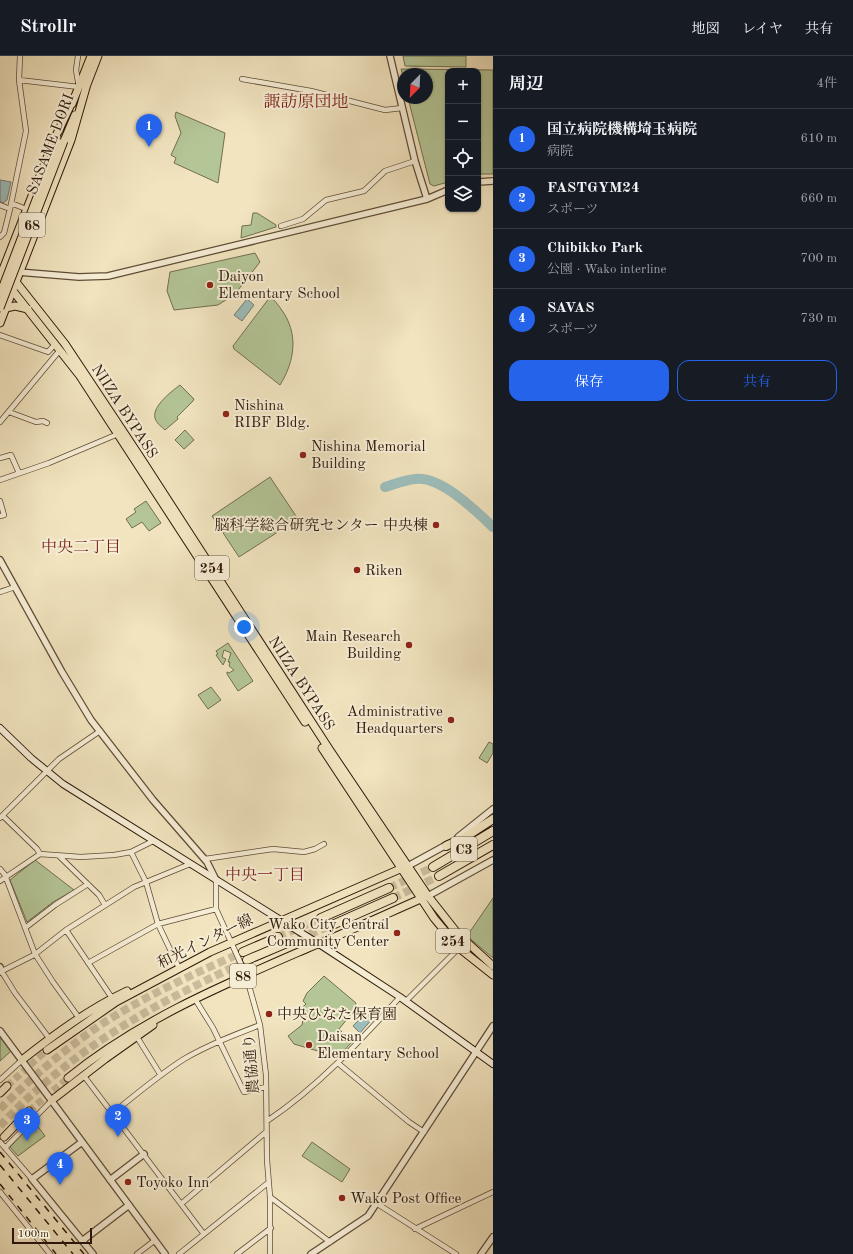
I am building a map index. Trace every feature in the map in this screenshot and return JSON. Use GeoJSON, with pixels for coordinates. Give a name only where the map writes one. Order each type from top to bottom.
{"type":"FeatureCollection","features":[{"type":"Feature","properties":{"kind":"highway"},"geometry":{"type":"LineString","coordinates":[[446,846],[468,836],[493,819]]}},
{"type":"Feature","properties":{"kind":"highway","name":"C3"},"geometry":{"type":"LineString","coordinates":[[433,867],[493,831]]}},
{"type":"Feature","properties":{"kind":"highway","name":"C3"},"geometry":{"type":"LineString","coordinates":[[439,876],[493,845]]}},
{"type":"Feature","properties":{"kind":"highway"},"geometry":{"type":"LineString","coordinates":[[321,918],[389,888]]}},
{"type":"Feature","properties":{"kind":"highway"},"geometry":{"type":"LineString","coordinates":[[330,926],[393,898]]}},
{"type":"Feature","properties":{"kind":"highway"},"geometry":{"type":"LineString","coordinates":[[243,952],[278,937]]}},
{"type":"Feature","properties":{"kind":"highway"},"geometry":{"type":"LineString","coordinates":[[248,960],[287,943]]}},
{"type":"Feature","properties":{"kind":"main road","name":"SASAME DORI"},"geometry":{"type":"LineString","coordinates":[[3,308],[61,142],[73,100],[91,56]]}},
{"type":"Feature","properties":{"kind":"main road","name":"SASAME DORI"},"geometry":{"type":"LineString","coordinates":[[0,294],[61,142],[98,56]]}},
{"type":"Feature","properties":{"kind":"main road"},"geometry":{"type":"LineString","coordinates":[[0,324],[3,308],[13,291],[71,140],[87,84]]}},
{"type":"Feature","properties":{"kind":"main road"},"geometry":{"type":"LineString","coordinates":[[2,276],[26,209],[54,140],[73,100]]}},
{"type":"Feature","properties":{"kind":"main road"},"geometry":{"type":"LineString","coordinates":[[12,247],[14,254],[21,257],[27,253]]}},
{"type":"Feature","properties":{"kind":"main road","name":"NIIZA BYPASS"},"geometry":{"type":"LineString","coordinates":[[2,276],[16,282],[65,344],[329,749],[404,867],[421,899],[434,918],[459,948],[493,975]]}},
{"type":"Feature","properties":{"kind":"main road","name":"NIIZA BYPASS"},"geometry":{"type":"LineString","coordinates":[[2,276],[80,376],[404,867],[458,934],[493,966]]}},
{"type":"Feature","properties":{"kind":"main road"},"geometry":{"type":"LineString","coordinates":[[3,308],[15,306],[28,310]]}},
{"type":"Feature","properties":{"kind":"main road"},"geometry":{"type":"LineString","coordinates":[[0,728],[46,771],[92,804],[319,944],[406,1001],[493,1064]]}},
{"type":"Feature","properties":{"kind":"main road","name":"和光インター線"},"geometry":{"type":"LineString","coordinates":[[47,1050],[88,1020],[151,982],[230,942],[404,867]]}},
{"type":"Feature","properties":{"kind":"main road","name":"88"},"geometry":{"type":"LineString","coordinates":[[68,1078],[118,1042],[195,999],[246,975],[428,896]]}},
{"type":"Feature","properties":{"kind":"main road","name":"88"},"geometry":{"type":"LineString","coordinates":[[22,1060],[49,1038],[112,998],[151,982]]}},
{"type":"Feature","properties":{"kind":"main road","name":"88"},"geometry":{"type":"LineString","coordinates":[[52,1100],[168,1013]]}},
{"type":"Feature","properties":{"kind":"main road"},"geometry":{"type":"LineString","coordinates":[[0,1093],[8,1086]]}},
{"type":"Feature","properties":{"kind":"main road"},"geometry":{"type":"LineString","coordinates":[[2,1140],[29,1111]]}},
{"type":"Feature","properties":{"kind":"street"},"geometry":{"type":"LineString","coordinates":[[0,237],[4,233],[10,209],[26,131],[19,80],[20,56]]}},
{"type":"Feature","properties":{"kind":"street"},"geometry":{"type":"LineString","coordinates":[[19,80],[79,87],[76,70],[78,56]]}},
{"type":"Feature","properties":{"kind":"street"},"geometry":{"type":"LineString","coordinates":[[390,56],[415,161],[427,199]]}},
{"type":"Feature","properties":{"kind":"street"},"geometry":{"type":"LineString","coordinates":[[242,79],[311,91],[385,110],[402,108]]}},
{"type":"Feature","properties":{"kind":"street"},"geometry":{"type":"LineString","coordinates":[[281,226],[303,219],[326,200],[364,191],[385,171],[415,161]]}},
{"type":"Feature","properties":{"kind":"street"},"geometry":{"type":"LineString","coordinates":[[481,182],[493,181]]}},
{"type":"Feature","properties":{"kind":"street"},"geometry":{"type":"LineString","coordinates":[[2,276],[20,271],[79,277],[108,276],[427,199],[445,191]]}},
{"type":"Feature","properties":{"kind":"street"},"geometry":{"type":"LineString","coordinates":[[11,203],[26,209]]}},
{"type":"Feature","properties":{"kind":"street"},"geometry":{"type":"LineString","coordinates":[[0,205],[10,209]]}},
{"type":"Feature","properties":{"kind":"street"},"geometry":{"type":"LineString","coordinates":[[0,335],[48,352],[58,347]]}},
{"type":"Feature","properties":{"kind":"street"},"geometry":{"type":"LineString","coordinates":[[0,422],[58,347]]}},
{"type":"Feature","properties":{"kind":"street"},"geometry":{"type":"LineString","coordinates":[[9,412],[36,422],[42,421],[47,423]]}},
{"type":"Feature","properties":{"kind":"street"},"geometry":{"type":"LineString","coordinates":[[0,480],[49,463],[118,434]]}},
{"type":"Feature","properties":{"kind":"street"},"geometry":{"type":"LineString","coordinates":[[0,458],[11,454],[19,473]]}},
{"type":"Feature","properties":{"kind":"street"},"geometry":{"type":"LineString","coordinates":[[0,501],[4,515],[0,516]]}},
{"type":"Feature","properties":{"kind":"street"},"geometry":{"type":"LineString","coordinates":[[0,561],[62,672],[100,731],[152,800],[205,860],[216,880]]}},
{"type":"Feature","properties":{"kind":"street"},"geometry":{"type":"LineString","coordinates":[[0,592],[15,587]]}},
{"type":"Feature","properties":{"kind":"street"},"geometry":{"type":"LineString","coordinates":[[40,854],[37,849],[1,817],[46,771],[66,753],[100,731]]}},
{"type":"Feature","properties":{"kind":"street"},"geometry":{"type":"LineString","coordinates":[[404,867],[446,846],[493,809]]}},
{"type":"Feature","properties":{"kind":"street"},"geometry":{"type":"LineString","coordinates":[[0,881],[40,854],[81,857],[131,852],[153,841]]}},
{"type":"Feature","properties":{"kind":"street"},"geometry":{"type":"LineString","coordinates":[[205,860],[273,849],[304,852],[315,850],[324,844]]}},
{"type":"Feature","properties":{"kind":"street"},"geometry":{"type":"LineString","coordinates":[[131,852],[146,882],[158,924],[179,968]]}},
{"type":"Feature","properties":{"kind":"street"},"geometry":{"type":"LineString","coordinates":[[59,856],[88,884],[105,905]]}},
{"type":"Feature","properties":{"kind":"street"},"geometry":{"type":"LineString","coordinates":[[428,896],[493,860]]}},
{"type":"Feature","properties":{"kind":"street"},"geometry":{"type":"LineString","coordinates":[[49,1038],[15,993],[0,970],[35,954],[66,930],[105,905],[146,882],[190,864]]}},
{"type":"Feature","properties":{"kind":"street"},"geometry":{"type":"LineString","coordinates":[[0,869],[6,878],[35,954],[53,982],[80,1018]]}},
{"type":"Feature","properties":{"kind":"street","name":"農協通り"},"geometry":{"type":"LineString","coordinates":[[216,880],[216,909],[246,975],[260,1025],[266,1087],[266,1132],[271,1228],[270,1254]]}},
{"type":"Feature","properties":{"kind":"street"},"geometry":{"type":"LineString","coordinates":[[25,928],[55,905],[88,884]]}},
{"type":"Feature","properties":{"kind":"street"},"geometry":{"type":"LineString","coordinates":[[88,962],[158,924],[216,909]]}},
{"type":"Feature","properties":{"kind":"street"},"geometry":{"type":"LineString","coordinates":[[66,930],[112,998]]}},
{"type":"Feature","properties":{"kind":"street"},"geometry":{"type":"LineString","coordinates":[[406,1001],[459,948]]}},
{"type":"Feature","properties":{"kind":"street"},"geometry":{"type":"LineString","coordinates":[[267,1121],[288,1106],[339,1064],[400,997]]}},
{"type":"Feature","properties":{"kind":"street"},"geometry":{"type":"LineString","coordinates":[[195,999],[220,1041],[244,1092],[266,1087]]}},
{"type":"Feature","properties":{"kind":"street"},"geometry":{"type":"LineString","coordinates":[[114,1113],[160,1074],[185,1058],[220,1041],[260,1025]]}},
{"type":"Feature","properties":{"kind":"street"},"geometry":{"type":"LineString","coordinates":[[311,1254],[364,1219],[424,1132],[493,1026]]}},
{"type":"Feature","properties":{"kind":"street"},"geometry":{"type":"LineString","coordinates":[[0,1031],[165,1254]]}},
{"type":"Feature","properties":{"kind":"street"},"geometry":{"type":"LineString","coordinates":[[137,1037],[160,1074]]}},
{"type":"Feature","properties":{"kind":"street"},"geometry":{"type":"LineString","coordinates":[[0,1080],[22,1060]]}},
{"type":"Feature","properties":{"kind":"street"},"geometry":{"type":"LineString","coordinates":[[339,1064],[409,1122],[424,1132]]}},
{"type":"Feature","properties":{"kind":"street"},"geometry":{"type":"LineString","coordinates":[[84,1076],[114,1113],[203,1232]]}},
{"type":"Feature","properties":{"kind":"street"},"geometry":{"type":"LineString","coordinates":[[5,1148],[52,1100]]}},
{"type":"Feature","properties":{"kind":"street"},"geometry":{"type":"LineString","coordinates":[[181,1204],[266,1132]]}},
{"type":"Feature","properties":{"kind":"street"},"geometry":{"type":"LineString","coordinates":[[2,1140],[5,1148],[93,1254]]}},
{"type":"Feature","properties":{"kind":"street"},"geometry":{"type":"LineString","coordinates":[[32,1179],[82,1142]]}},
{"type":"Feature","properties":{"kind":"street"},"geometry":{"type":"LineString","coordinates":[[110,1180],[144,1154]]}},
{"type":"Feature","properties":{"kind":"street"},"geometry":{"type":"LineString","coordinates":[[179,1254],[203,1232],[269,1182]]}},
{"type":"Feature","properties":{"kind":"street"},"geometry":{"type":"LineString","coordinates":[[0,1192],[50,1254]]}},
{"type":"Feature","properties":{"kind":"street"},"geometry":{"type":"LineString","coordinates":[[415,1229],[493,1192]]}},
{"type":"Feature","properties":{"kind":"street"},"geometry":{"type":"LineString","coordinates":[[270,1197],[330,1242]]}},
{"type":"Feature","properties":{"kind":"street"},"geometry":{"type":"LineString","coordinates":[[376,1203],[456,1254]]}},
{"type":"Feature","properties":{"kind":"street"},"geometry":{"type":"LineString","coordinates":[[82,1240],[129,1205]]}},
{"type":"Feature","properties":{"kind":"street"},"geometry":{"type":"LineString","coordinates":[[237,1254],[271,1228]]}},
{"type":"Feature","properties":{"kind":"street"},"geometry":{"type":"LineString","coordinates":[[481,1254],[493,1237]]}},
{"type":"Feature","properties":{"kind":"street"},"geometry":{"type":"LineString","coordinates":[[137,1254],[154,1241]]}},
{"type":"Feature","properties":{"kind":"green space"},"geometry":{"type":"Polygon","coordinates":[[[403,56],[466,56],[466,67],[405,66],[403,56]]]}},
{"type":"Feature","properties":{"kind":"green space"},"geometry":{"type":"Polygon","coordinates":[[[433,69],[445,69],[445,183],[434,186],[430,184],[410,104],[433,104],[433,69]]]}},
{"type":"Feature","properties":{"kind":"green space"},"geometry":{"type":"Polygon","coordinates":[[[481,70],[493,70],[493,174],[481,174],[481,70]]]}},
{"type":"Feature","properties":{"kind":"green space"},"geometry":{"type":"Polygon","coordinates":[[[176,112],[225,133],[218,183],[174,163],[176,158],[171,155],[181,133],[175,116],[176,112]]]}},
{"type":"Feature","properties":{"kind":"green space"},"geometry":{"type":"Polygon","coordinates":[[[253,213],[257,213],[276,225],[276,227],[241,238],[242,226],[251,225],[253,213]]]}},
{"type":"Feature","properties":{"kind":"green space"},"geometry":{"type":"Polygon","coordinates":[[[255,253],[260,262],[235,294],[218,305],[174,310],[167,291],[170,272],[255,253]]]}},
{"type":"Feature","properties":{"kind":"green space"},"geometry":{"type":"Polygon","coordinates":[[[270,297],[287,318],[293,337],[292,357],[280,385],[234,349],[233,346],[270,297]]]}},
{"type":"Feature","properties":{"kind":"green space"},"geometry":{"type":"Polygon","coordinates":[[[180,385],[194,399],[177,417],[178,419],[165,430],[157,422],[155,413],[163,399],[180,385]]]}},
{"type":"Feature","properties":{"kind":"green space"},"geometry":{"type":"Polygon","coordinates":[[[185,430],[194,440],[184,449],[175,440],[185,430]]]}},
{"type":"Feature","properties":{"kind":"green space"},"geometry":{"type":"Polygon","coordinates":[[[270,477],[298,519],[239,557],[212,516],[270,477]]]}},
{"type":"Feature","properties":{"kind":"green space"},"geometry":{"type":"Polygon","coordinates":[[[146,501],[161,523],[149,531],[142,522],[132,528],[126,519],[136,512],[134,509],[146,501]]]}},
{"type":"Feature","properties":{"kind":"green space"},"geometry":{"type":"Polygon","coordinates":[[[228,643],[253,681],[238,691],[227,674],[227,672],[229,673],[234,670],[229,666],[230,662],[228,662],[231,653],[224,650],[222,657],[226,659],[223,665],[216,655],[218,654],[216,651],[228,643]]]}},
{"type":"Feature","properties":{"kind":"green space"},"geometry":{"type":"Polygon","coordinates":[[[211,687],[221,700],[208,709],[198,695],[211,687]]]}},
{"type":"Feature","properties":{"kind":"green space"},"geometry":{"type":"Polygon","coordinates":[[[489,742],[493,744],[493,753],[487,763],[479,758],[489,742]]]}},
{"type":"Feature","properties":{"kind":"green space"},"geometry":{"type":"Polygon","coordinates":[[[35,860],[74,890],[53,902],[27,922],[10,880],[35,860]]]}},
{"type":"Feature","properties":{"kind":"green space"},"geometry":{"type":"Polygon","coordinates":[[[493,898],[493,958],[467,936],[493,898]]]}},
{"type":"Feature","properties":{"kind":"green space"},"geometry":{"type":"Polygon","coordinates":[[[324,976],[356,1003],[353,1012],[339,1029],[352,1042],[338,1057],[294,1044],[288,1036],[302,1025],[303,1020],[297,1012],[306,1004],[303,1001],[307,993],[324,976]]]}},
{"type":"Feature","properties":{"kind":"green space"},"geometry":{"type":"Polygon","coordinates":[[[0,1036],[11,1051],[0,1061],[0,1036]]]}},
{"type":"Feature","properties":{"kind":"green space"},"geometry":{"type":"Polygon","coordinates":[[[34,1121],[45,1136],[18,1156],[10,1147],[34,1121]]]}},
{"type":"Feature","properties":{"kind":"green space"},"geometry":{"type":"Polygon","coordinates":[[[312,1142],[350,1169],[342,1182],[302,1156],[312,1142]]]}},
{"type":"Feature","properties":{"kind":"water"},"geometry":{"type":"Polygon","coordinates":[[[0,180],[11,182],[7,200],[3,203],[0,201],[0,180]]]}},
{"type":"Feature","properties":{"kind":"water"},"geometry":{"type":"Polygon","coordinates":[[[247,299],[254,305],[242,321],[234,315],[247,299]]]}},
{"type":"Feature","properties":{"kind":"water"},"geometry":{"type":"Polygon","coordinates":[[[366,1012],[373,1018],[360,1033],[353,1026],[366,1012]]]}},
{"type":"Feature","properties":{"kind":"waterway"},"geometry":{"type":"LineString","coordinates":[[385,487],[404,481],[425,479],[446,488],[477,512],[493,527]]}},
{"type":"Feature","properties":{"kind":"tunnel"},"geometry":{"type":"LineString","coordinates":[[389,888],[433,867]]}},
{"type":"Feature","properties":{"kind":"tunnel"},"geometry":{"type":"LineString","coordinates":[[393,898],[439,876]]}},
{"type":"Feature","properties":{"kind":"tunnel"},"geometry":{"type":"LineString","coordinates":[[278,937],[321,918]]}},
{"type":"Feature","properties":{"kind":"tunnel"},"geometry":{"type":"LineString","coordinates":[[287,943],[330,926]]}},
{"type":"Feature","properties":{"kind":"tunnel"},"geometry":{"type":"LineString","coordinates":[[0,1109],[50,1063],[105,1022],[156,993],[243,952]]}},
{"type":"Feature","properties":{"kind":"tunnel"},"geometry":{"type":"LineString","coordinates":[[0,1126],[47,1081],[100,1041],[163,1002],[247,960]]}},
{"type":"Feature","properties":{"kind":"tunnel"},"geometry":{"type":"LineString","coordinates":[[7,1086],[47,1050]]}},
{"type":"Feature","properties":{"kind":"tunnel"},"geometry":{"type":"LineString","coordinates":[[29,1111],[68,1078]]}},
{"type":"Feature","properties":{"kind":"railway"},"geometry":{"type":"LineString","coordinates":[[0,1152],[84,1254]]}},
{"type":"Feature","properties":{"kind":"railway"},"geometry":{"type":"LineString","coordinates":[[0,1165],[73,1254]]}},
{"type":"Feature","properties":{"kind":"railway"},"geometry":{"type":"LineString","coordinates":[[0,1184],[56,1254]]}},
{"type":"Feature","properties":{"kind":"place","name":"国立病院機構埼玉病院"},"geometry":{"type":"Point","coordinates":[149,147]}},
{"type":"Feature","properties":{"kind":"place","name":"Daiyon Elementary School"},"geometry":{"type":"Point","coordinates":[210,285]}},
{"type":"Feature","properties":{"kind":"place","name":"Nishina RIBF Bldg."},"geometry":{"type":"Point","coordinates":[226,414]}},
{"type":"Feature","properties":{"kind":"place","name":"Nishina Memorial Building"},"geometry":{"type":"Point","coordinates":[303,455]}},
{"type":"Feature","properties":{"kind":"place","name":"脳科学総合研究センター 中央棟"},"geometry":{"type":"Point","coordinates":[436,525]}},
{"type":"Feature","properties":{"kind":"place","name":"Riken"},"geometry":{"type":"Point","coordinates":[357,570]}},
{"type":"Feature","properties":{"kind":"place","name":"Main Research Building"},"geometry":{"type":"Point","coordinates":[409,645]}},
{"type":"Feature","properties":{"kind":"place","name":"Administrative Headquarters"},"geometry":{"type":"Point","coordinates":[451,720]}},
{"type":"Feature","properties":{"kind":"place","name":"Wako City Central Community Center"},"geometry":{"type":"Point","coordinates":[397,933]}},
{"type":"Feature","properties":{"kind":"place","name":"中央ひなた保育園"},"geometry":{"type":"Point","coordinates":[269,1014]}},
{"type":"Feature","properties":{"kind":"place","name":"Daisan Elementary School"},"geometry":{"type":"Point","coordinates":[309,1045]}},
{"type":"Feature","properties":{"kind":"place","name":"FASTGYM24"},"geometry":{"type":"Point","coordinates":[118,1137]}},
{"type":"Feature","properties":{"kind":"place","name":"Chibikko Park"},"geometry":{"type":"Point","coordinates":[27,1141]}},
{"type":"Feature","properties":{"kind":"place","name":"Toyoko Inn"},"geometry":{"type":"Point","coordinates":[128,1182]}},
{"type":"Feature","properties":{"kind":"place","name":"SAVAS"},"geometry":{"type":"Point","coordinates":[60,1185]}},
{"type":"Feature","properties":{"kind":"place","name":"Wako Post Office"},"geometry":{"type":"Point","coordinates":[342,1198]}},
{"type":"Feature","properties":{"kind":"district","name":"諏訪原団地"},"geometry":{"type":"Point","coordinates":[306,101]}},
{"type":"Feature","properties":{"kind":"district","name":"中央二丁目"},"geometry":{"type":"Point","coordinates":[81,546]}},
{"type":"Feature","properties":{"kind":"district","name":"中央一丁目"},"geometry":{"type":"Point","coordinates":[265,874]}}]}
